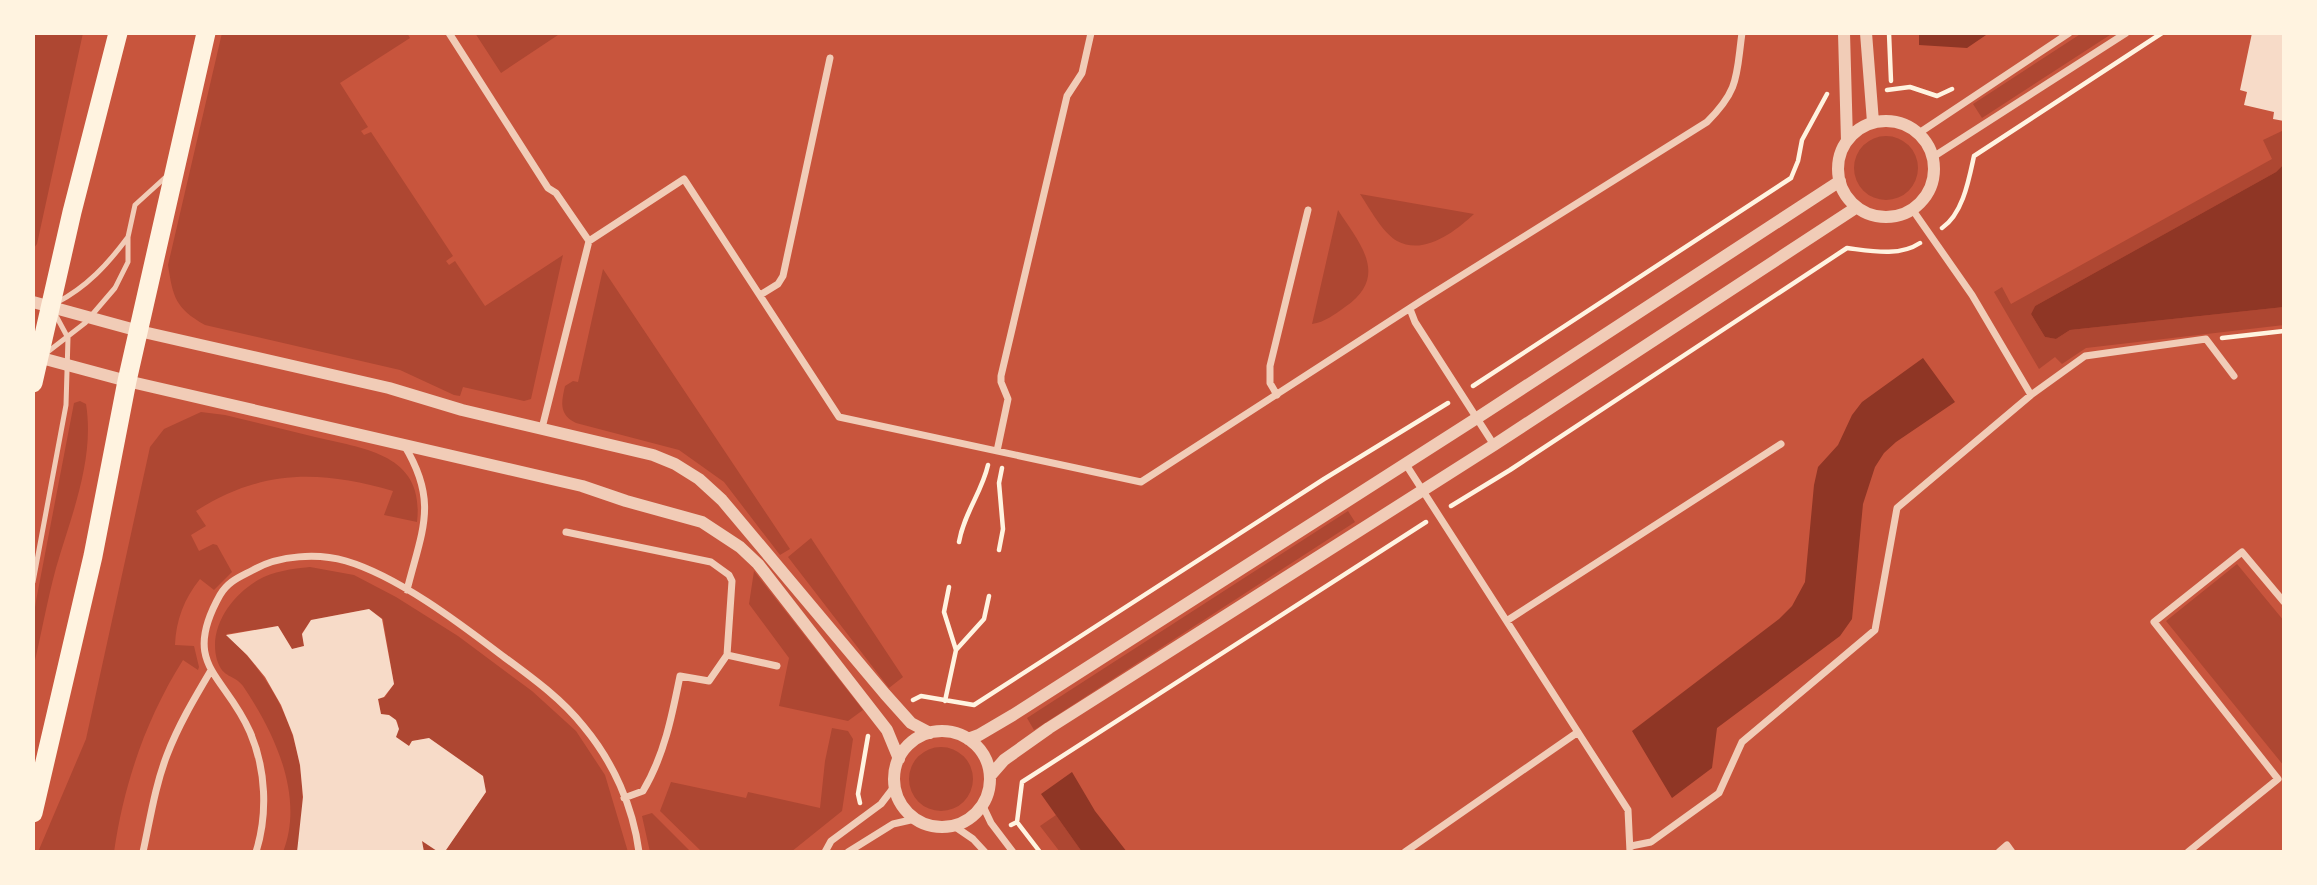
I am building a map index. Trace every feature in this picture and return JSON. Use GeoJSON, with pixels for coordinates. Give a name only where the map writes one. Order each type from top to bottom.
{"type":"FeatureCollection","features":[{"type":"Feature","properties":{"kind":"highway"},"geometry":{"type":"LineString","coordinates":[[33,383],[42,304],[118,33]]}},
{"type":"Feature","properties":{"kind":"highway"},"geometry":{"type":"LineString","coordinates":[[33,813],[96,544],[127,381],[206,33]]}},
{"type":"Feature","properties":{"kind":"street"},"geometry":{"type":"LineString","coordinates":[[449,33],[548,188],[556,192],[589,241]]}},
{"type":"Feature","properties":{"kind":"street"},"geometry":{"type":"LineString","coordinates":[[997,451],[1008,399],[1001,376],[1067,96],[1083,73],[1091,33]]}},
{"type":"Feature","properties":{"kind":"street"},"geometry":{"type":"LineString","coordinates":[[542,428],[589,241],[684,179],[839,417],[1141,482],[1707,122],[1726,103],[1735,86],[1742,33]]}},
{"type":"Feature","properties":{"kind":"street"},"geometry":{"type":"LineString","coordinates":[[1844,33],[1847,141]]}},
{"type":"Feature","properties":{"kind":"street"},"geometry":{"type":"LineString","coordinates":[[1866,33],[1873,122]]}},
{"type":"Feature","properties":{"kind":"street"},"geometry":{"type":"LineString","coordinates":[[1919,133],[2069,33]]}},
{"type":"Feature","properties":{"kind":"street"},"geometry":{"type":"LineString","coordinates":[[1933,157],[2126,33]]}},
{"type":"Feature","properties":{"kind":"street"},"geometry":{"type":"LineString","coordinates":[[760,295],[778,284],[783,276],[830,58]]}},
{"type":"Feature","properties":{"kind":"street"},"geometry":{"type":"LineString","coordinates":[[1895,121],[1919,133],[1933,157],[1934,177],[1928,192],[1912,209],[1889,217],[1877,216],[1857,207],[1844,192],[1840,181],[1838,161],[1847,141],[1856,131],[1873,122],[1895,121]]}},
{"type":"Feature","properties":{"kind":"street"},"geometry":{"type":"LineString","coordinates":[[968,739],[1006,719],[1840,181]]}},
{"type":"Feature","properties":{"kind":"street"},"geometry":{"type":"LineString","coordinates":[[989,776],[1004,760],[1049,728],[1423,490],[1857,207]]}},
{"type":"Feature","properties":{"kind":"street"},"geometry":{"type":"LineString","coordinates":[[1912,209],[1972,295],[2031,395]]}},
{"type":"Feature","properties":{"kind":"street"},"geometry":{"type":"LineString","coordinates":[[1277,395],[1270,383],[1270,366],[1308,210]]}},
{"type":"Feature","properties":{"kind":"street"},"geometry":{"type":"LineString","coordinates":[[42,304],[139,331],[389,388],[462,410],[653,455],[675,464],[699,479],[722,500],[911,723],[930,733]]}},
{"type":"Feature","properties":{"kind":"street"},"geometry":{"type":"LineString","coordinates":[[1410,309],[1494,444]]}},
{"type":"Feature","properties":{"kind":"street"},"geometry":{"type":"LineString","coordinates":[[1405,462],[1628,810],[1630,849],[1651,842],[1719,793],[1742,742],[1875,630],[1897,508],[2031,395],[2085,356],[2206,339],[2234,376]]}},
{"type":"Feature","properties":{"kind":"street"},"geometry":{"type":"LineString","coordinates":[[36,357],[127,381],[582,486],[626,501],[693,518],[740,547],[766,574],[887,730],[899,759]]}},
{"type":"Feature","properties":{"kind":"street"},"geometry":{"type":"LineString","coordinates":[[1508,621],[1781,444]]}},
{"type":"Feature","properties":{"kind":"street"},"geometry":{"type":"LineString","coordinates":[[404,445],[421,478],[426,506],[407,590]]}},
{"type":"Feature","properties":{"kind":"street"},"geometry":{"type":"LineString","coordinates":[[566,532],[716,564],[732,581],[727,655],[709,681],[680,676],[670,726],[653,775],[643,791],[624,797]]}},
{"type":"Feature","properties":{"kind":"street"},"geometry":{"type":"LineString","coordinates":[[2188,852],[2278,779],[2154,622],[2242,552],[2284,602]]}},
{"type":"Feature","properties":{"kind":"street"},"geometry":{"type":"LineString","coordinates":[[256,852],[264,820],[262,773],[240,712],[210,672],[204,641],[207,622],[220,594],[237,576],[266,564],[308,557],[344,560],[407,590],[488,645],[568,709],[606,755],[624,797],[639,852]]}},
{"type":"Feature","properties":{"kind":"street"},"geometry":{"type":"LineString","coordinates":[[727,655],[777,666]]}},
{"type":"Feature","properties":{"kind":"street"},"geometry":{"type":"LineString","coordinates":[[144,852],[166,757],[210,672]]}},
{"type":"Feature","properties":{"kind":"street"},"geometry":{"type":"LineString","coordinates":[[946,732],[968,739],[981,752],[989,776],[988,794],[982,804],[970,818],[954,826],[934,827],[915,819],[901,805],[894,787],[894,775],[899,759],[912,743],[930,733],[946,732]]}},
{"type":"Feature","properties":{"kind":"street"},"geometry":{"type":"LineString","coordinates":[[1405,852],[1578,732]]}},
{"type":"Feature","properties":{"kind":"street"},"geometry":{"type":"LineString","coordinates":[[825,852],[831,841],[881,804],[894,787]]}},
{"type":"Feature","properties":{"kind":"street"},"geometry":{"type":"LineString","coordinates":[[982,804],[991,823],[1013,852]]}},
{"type":"Feature","properties":{"kind":"street"},"geometry":{"type":"LineString","coordinates":[[848,852],[893,824],[915,819]]}},
{"type":"Feature","properties":{"kind":"street"},"geometry":{"type":"LineString","coordinates":[[954,826],[985,852]]}},
{"type":"Feature","properties":{"kind":"street"},"geometry":{"type":"LineString","coordinates":[[1999,852],[2007,845],[2012,852]]}},
{"type":"Feature","properties":{"kind":"lane"},"geometry":{"type":"LineString","coordinates":[[36,357],[68,338],[90,318],[115,288],[128,262],[128,237],[135,205],[175,168]]}},
{"type":"Feature","properties":{"kind":"lane"},"geometry":{"type":"LineString","coordinates":[[33,582],[64,427],[69,364],[68,338],[42,304],[88,283],[107,265],[128,237]]}},
{"type":"Feature","properties":{"kind":"path"},"geometry":{"type":"LineString","coordinates":[[1889,33],[1890,89]]}},
{"type":"Feature","properties":{"kind":"path"},"geometry":{"type":"LineString","coordinates":[[1974,156],[2162,33]]}},
{"type":"Feature","properties":{"kind":"path"},"geometry":{"type":"LineString","coordinates":[[905,706],[921,696],[974,705],[1312,486],[1461,394],[1791,178],[1802,140],[1826,94]]}},
{"type":"Feature","properties":{"kind":"path"},"geometry":{"type":"LineString","coordinates":[[2206,339],[2284,331]]}},
{"type":"Feature","properties":{"kind":"path"},"geometry":{"type":"LineString","coordinates":[[959,542],[963,520],[987,470]]}},
{"type":"Feature","properties":{"kind":"path"},"geometry":{"type":"LineString","coordinates":[[999,551],[1003,529],[1000,474]]}},
{"type":"Feature","properties":{"kind":"path"},"geometry":{"type":"LineString","coordinates":[[945,701],[956,650],[944,612],[949,587]]}},
{"type":"Feature","properties":{"kind":"path"},"geometry":{"type":"LineString","coordinates":[[956,650],[984,620],[989,596]]}},
{"type":"Feature","properties":{"kind":"path"},"geometry":{"type":"LineString","coordinates":[[863,807],[858,794],[866,743],[871,734]]}},
{"type":"Feature","properties":{"kind":"path"},"geometry":{"type":"LineString","coordinates":[[1022,782],[1017,821],[1040,852]]}},
{"type":"Feature","properties":{"kind":"shaded area"},"geometry":{"type":"Polygon","coordinates":[[[34,33],[83,33],[37,244],[33,249],[34,33]]]}},
{"type":"Feature","properties":{"kind":"shaded area"},"geometry":{"type":"Polygon","coordinates":[[[222,33],[407,33],[410,38],[340,83],[368,127],[361,131],[364,135],[371,132],[453,256],[446,261],[449,265],[455,261],[485,306],[563,255],[531,399],[524,401],[463,387],[460,396],[454,395],[400,370],[205,325],[181,307],[174,294],[168,265],[222,33]]]}},
{"type":"Feature","properties":{"kind":"shaded area"},"geometry":{"type":"Polygon","coordinates":[[[475,33],[561,33],[501,73],[475,33]]]}},
{"type":"Feature","properties":{"kind":"shaded area"},"geometry":{"type":"Polygon","coordinates":[[[1919,33],[1989,33],[1967,48],[1919,45],[1919,33]]]}},
{"type":"Feature","properties":{"kind":"shaded area"},"geometry":{"type":"Polygon","coordinates":[[[2082,33],[2113,33],[1982,118],[1973,104],[2082,33]]]}},
{"type":"Feature","properties":{"kind":"shaded area"},"geometry":{"type":"Polygon","coordinates":[[[2284,130],[2284,164],[2276,172],[2035,306],[2031,314],[2045,337],[2056,339],[2070,330],[2284,307],[2284,325],[2086,348],[2062,364],[2055,357],[2039,369],[1994,292],[2002,287],[2011,304],[2272,159],[2263,140],[2284,130]]]}},
{"type":"Feature","properties":{"kind":"shaded area"},"geometry":{"type":"Polygon","coordinates":[[[1880,136],[1892,136],[1909,145],[1916,156],[1916,180],[1909,191],[1892,200],[1880,200],[1868,195],[1859,186],[1854,174],[1854,162],[1859,150],[1868,141],[1880,136]]]}},
{"type":"Feature","properties":{"kind":"shaded area"},"geometry":{"type":"Polygon","coordinates":[[[2284,164],[2284,307],[2070,330],[2056,339],[2045,337],[2031,314],[2035,306],[2276,172],[2284,164]]]}},
{"type":"Feature","properties":{"kind":"shaded area"},"geometry":{"type":"Polygon","coordinates":[[[1360,194],[1474,214],[1439,240],[1418,246],[1407,245],[1386,232],[1360,194]]]}},
{"type":"Feature","properties":{"kind":"shaded area"},"geometry":{"type":"Polygon","coordinates":[[[1338,210],[1362,247],[1367,260],[1366,284],[1359,295],[1345,307],[1325,320],[1312,324],[1338,210]]]}},
{"type":"Feature","properties":{"kind":"shaded area"},"geometry":{"type":"Polygon","coordinates":[[[603,269],[790,549],[780,555],[724,482],[679,450],[576,423],[564,412],[562,403],[565,386],[573,381],[578,382],[603,269]]]}},
{"type":"Feature","properties":{"kind":"shaded area"},"geometry":{"type":"Polygon","coordinates":[[[1923,358],[1955,402],[1896,442],[1884,453],[1875,467],[1863,504],[1852,619],[1840,636],[1717,728],[1712,768],[1672,798],[1632,731],[1779,619],[1792,606],[1805,582],[1818,467],[1838,445],[1852,415],[1862,402],[1923,358]]]}},
{"type":"Feature","properties":{"kind":"shaded area"},"geometry":{"type":"Polygon","coordinates":[[[80,401],[86,404],[88,425],[84,467],[53,580],[33,669],[33,620],[36,601],[74,403],[80,401]]]}},
{"type":"Feature","properties":{"kind":"shaded area"},"geometry":{"type":"Polygon","coordinates":[[[201,412],[225,415],[353,446],[388,458],[401,468],[411,482],[417,499],[417,522],[384,515],[393,491],[341,479],[316,477],[292,477],[244,487],[196,511],[206,526],[191,535],[199,551],[213,544],[217,545],[232,572],[214,590],[200,579],[182,610],[175,645],[194,646],[199,667],[198,670],[183,660],[158,705],[130,776],[114,852],[38,852],[86,739],[150,447],[164,429],[201,412]]]}},
{"type":"Feature","properties":{"kind":"shaded area"},"geometry":{"type":"Polygon","coordinates":[[[1348,511],[1355,522],[1034,730],[1027,718],[1348,511]]]}},
{"type":"Feature","properties":{"kind":"shaded area"},"geometry":{"type":"Polygon","coordinates":[[[811,538],[903,677],[889,688],[788,557],[811,538]]]}},
{"type":"Feature","properties":{"kind":"shaded area"},"geometry":{"type":"Polygon","coordinates":[[[2237,564],[2284,621],[2284,766],[2166,621],[2237,564]]]}},
{"type":"Feature","properties":{"kind":"shaded area"},"geometry":{"type":"Polygon","coordinates":[[[310,567],[354,575],[396,597],[458,636],[532,691],[576,731],[605,775],[628,852],[424,852],[422,841],[437,851],[446,850],[486,792],[483,776],[429,738],[412,741],[409,746],[396,737],[398,723],[391,716],[381,714],[378,699],[385,697],[394,684],[383,619],[369,609],[311,620],[302,633],[304,646],[292,649],[278,626],[226,634],[266,681],[281,706],[292,733],[299,761],[302,821],[297,852],[283,852],[289,831],[290,809],[283,765],[255,704],[243,686],[219,666],[215,648],[216,636],[224,614],[248,587],[270,574],[310,567]]]}},
{"type":"Feature","properties":{"kind":"shaded area"},"geometry":{"type":"Polygon","coordinates":[[[754,571],[863,710],[848,721],[779,706],[789,658],[749,604],[754,571]]]}},
{"type":"Feature","properties":{"kind":"shaded area"},"geometry":{"type":"Polygon","coordinates":[[[832,728],[848,731],[853,739],[842,811],[791,852],[702,852],[660,811],[671,782],[746,798],[748,792],[820,808],[832,728]]]}},
{"type":"Feature","properties":{"kind":"shaded area"},"geometry":{"type":"Polygon","coordinates":[[[941,747],[964,756],[973,779],[964,802],[941,811],[918,802],[909,779],[918,756],[941,747]]]}},
{"type":"Feature","properties":{"kind":"shaded area"},"geometry":{"type":"Polygon","coordinates":[[[1072,772],[1095,811],[1127,852],[1082,852],[1041,794],[1072,772]]]}},
{"type":"Feature","properties":{"kind":"shaded area"},"geometry":{"type":"Polygon","coordinates":[[[652,813],[691,852],[650,852],[642,816],[652,813]]]}},
{"type":"Feature","properties":{"kind":"shaded area"},"geometry":{"type":"Polygon","coordinates":[[[1056,815],[1082,852],[1060,852],[1040,826],[1056,815]]]}},
{"type":"Feature","properties":{"kind":"building"},"geometry":{"type":"Polygon","coordinates":[[[2252,33],[2284,33],[2284,121],[2273,119],[2274,112],[2244,105],[2247,92],[2240,90],[2252,33]]]}},
{"type":"Feature","properties":{"kind":"building"},"geometry":{"type":"Polygon","coordinates":[[[369,609],[382,619],[394,684],[384,697],[378,699],[381,714],[396,720],[399,729],[396,737],[409,746],[412,741],[429,738],[483,776],[486,792],[446,850],[437,851],[422,841],[424,852],[297,852],[303,797],[300,765],[293,735],[281,705],[265,677],[226,635],[278,626],[292,649],[304,646],[302,634],[311,620],[369,609]]]}}]}
